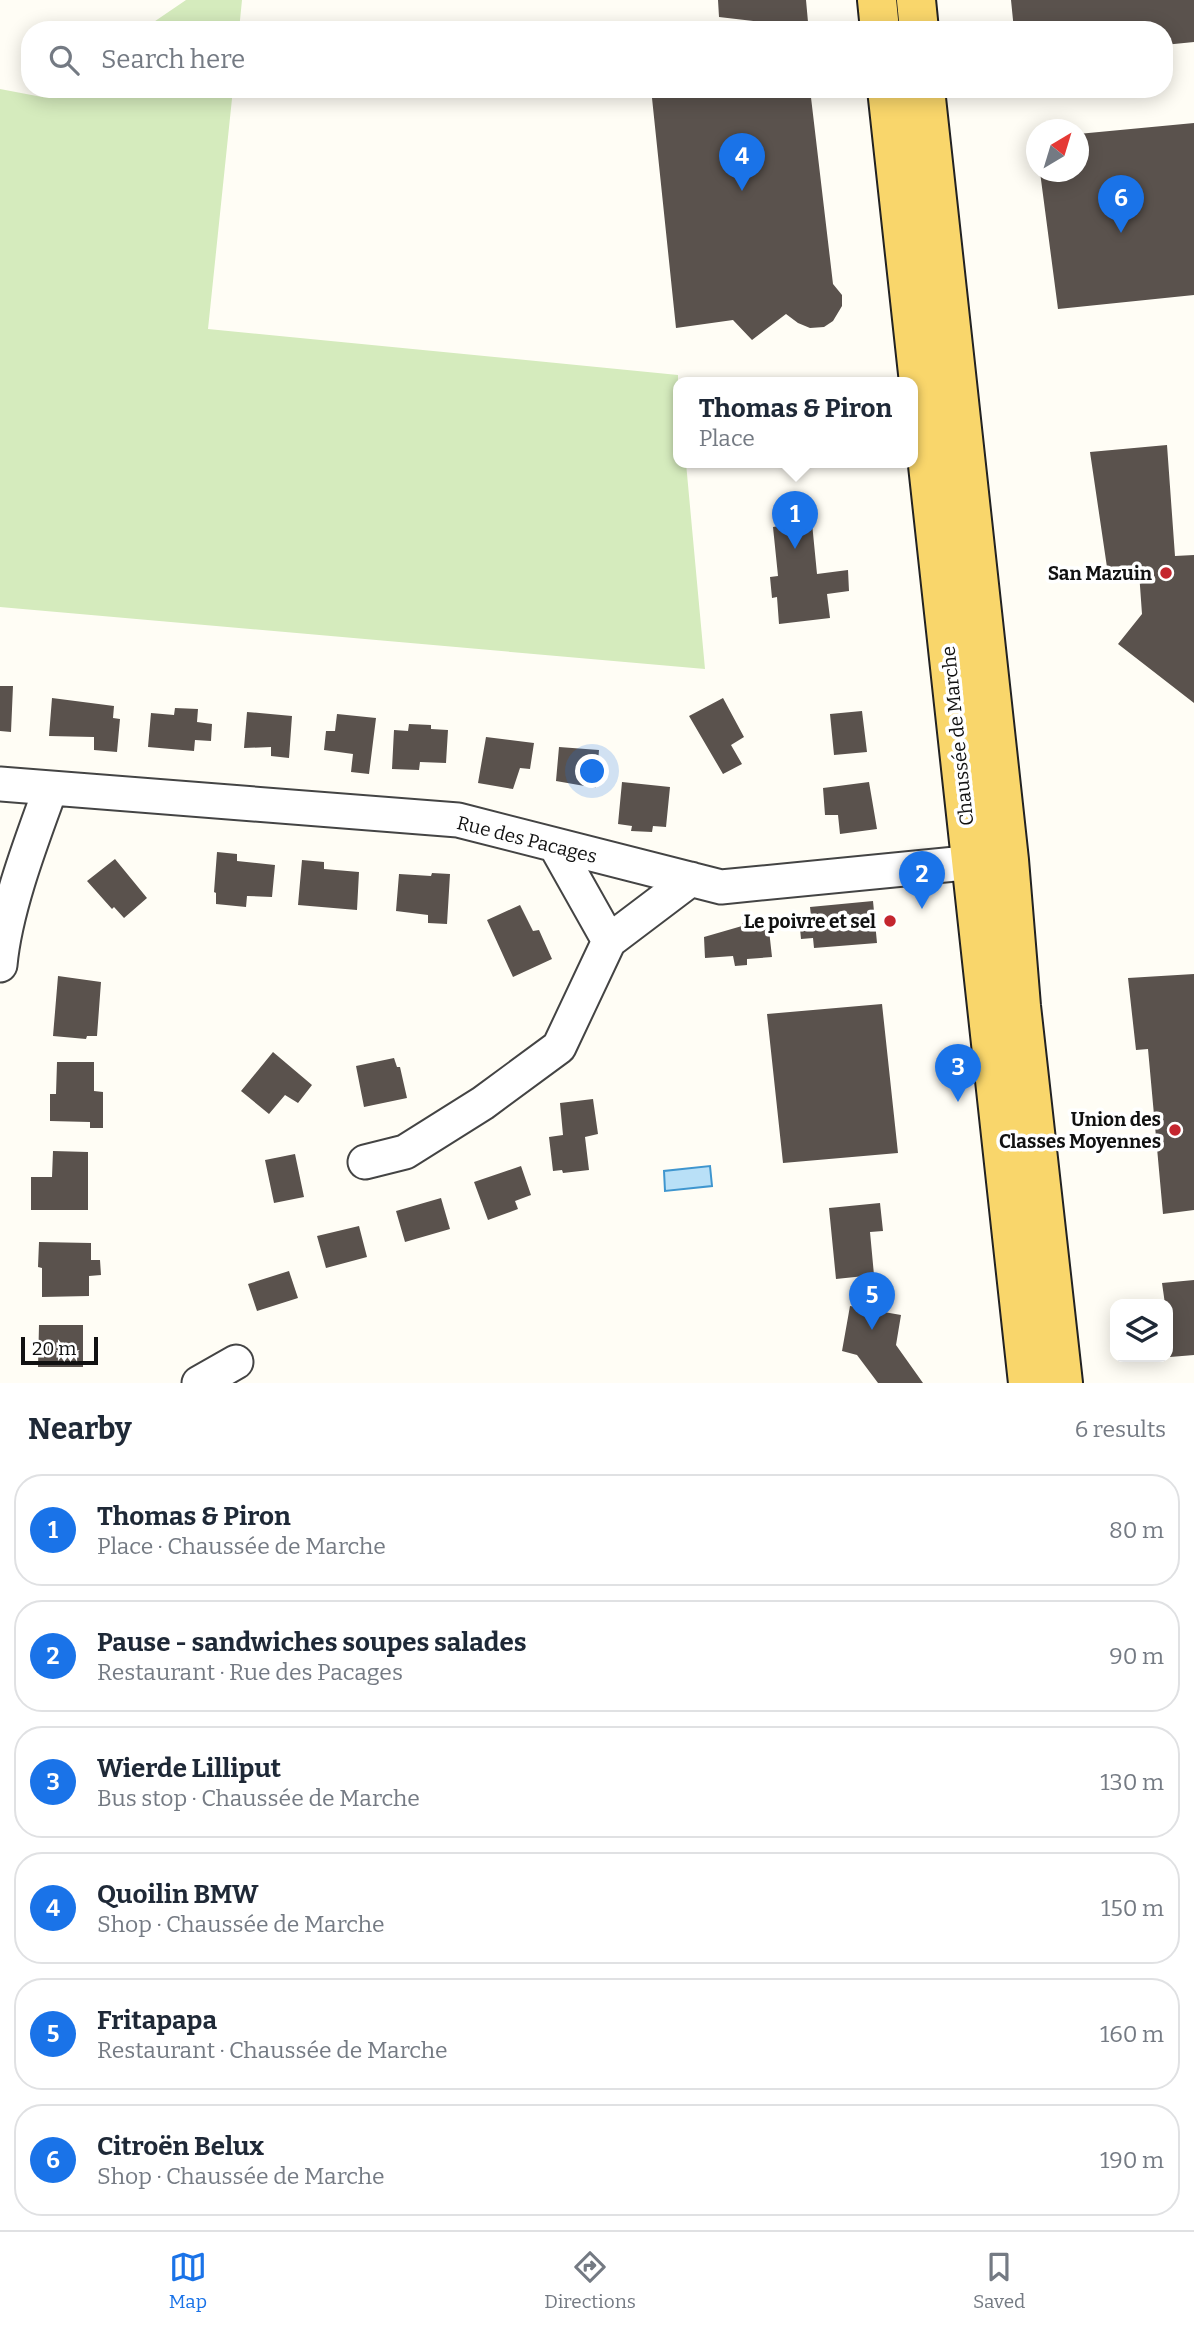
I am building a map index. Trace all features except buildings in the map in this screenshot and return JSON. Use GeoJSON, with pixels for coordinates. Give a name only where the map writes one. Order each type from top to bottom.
{"type":"FeatureCollection","features":[{"type":"Feature","properties":{"kind":"main road"},"geometry":{"type":"LineString","coordinates":[[877,0],[879,21]]}},
{"type":"Feature","properties":{"kind":"main road"},"geometry":{"type":"LineString","coordinates":[[916,0],[918,21]]}},
{"type":"Feature","properties":{"kind":"main road","name":"Chaussée de Marche"},"geometry":{"type":"LineString","coordinates":[[888,98],[1028,1383]]}},
{"type":"Feature","properties":{"kind":"main road","name":"Chaussée de Marche"},"geometry":{"type":"LineString","coordinates":[[926,98],[1063,1383]]}},
{"type":"Feature","properties":{"kind":"street","name":"Rue des Pacages"},"geometry":{"type":"LineString","coordinates":[[0,784],[458,820],[721,887],[1009,860]]}},
{"type":"Feature","properties":{"kind":"street"},"geometry":{"type":"LineString","coordinates":[[0,965],[27,854],[50,790]]}},
{"type":"Feature","properties":{"kind":"street"},"geometry":{"type":"LineString","coordinates":[[555,845],[609,941]]}},
{"type":"Feature","properties":{"kind":"street"},"geometry":{"type":"LineString","coordinates":[[365,1162],[405,1152],[483,1103],[559,1047],[609,941],[691,879]]}},
{"type":"Feature","properties":{"kind":"street"},"geometry":{"type":"LineString","coordinates":[[199,1383],[236,1362]]}},
{"type":"Feature","properties":{"kind":"green space"},"geometry":{"type":"Polygon","coordinates":[[[186,0],[242,0],[240,21],[155,21],[186,0]]]}},
{"type":"Feature","properties":{"kind":"green space"},"geometry":{"type":"Polygon","coordinates":[[[0,89],[21,93],[21,98],[232,98],[208,329],[678,375],[673,377],[673,468],[686,468],[705,669],[0,607],[0,89]]]}},
{"type":"Feature","properties":{"kind":"water"},"geometry":{"type":"Polygon","coordinates":[[[710,1166],[712,1186],[665,1191],[664,1171],[710,1166]]]}},
{"type":"Feature","properties":{"kind":"place","name":"Quoilin BMW"},"geometry":{"type":"Point","coordinates":[742,191]}},
{"type":"Feature","properties":{"kind":"place","name":"Citroën Belux"},"geometry":{"type":"Point","coordinates":[1121,233]}},
{"type":"Feature","properties":{"kind":"place","name":"Thomas & Piron"},"geometry":{"type":"Point","coordinates":[795,549]}},
{"type":"Feature","properties":{"kind":"place","name":"San Mazuin"},"geometry":{"type":"Point","coordinates":[1166,573]}},
{"type":"Feature","properties":{"kind":"place","name":"Pause - sandwiches soupes salades"},"geometry":{"type":"Point","coordinates":[922,909]}},
{"type":"Feature","properties":{"kind":"place","name":"Le poivre et sel"},"geometry":{"type":"Point","coordinates":[890,921]}},
{"type":"Feature","properties":{"kind":"place","name":"Wierde Lilliput"},"geometry":{"type":"Point","coordinates":[958,1102]}},
{"type":"Feature","properties":{"kind":"place","name":"Union des Classes Moyennes"},"geometry":{"type":"Point","coordinates":[1175,1130]}},
{"type":"Feature","properties":{"kind":"place","name":"Fritapapa"},"geometry":{"type":"Point","coordinates":[872,1330]}}]}
